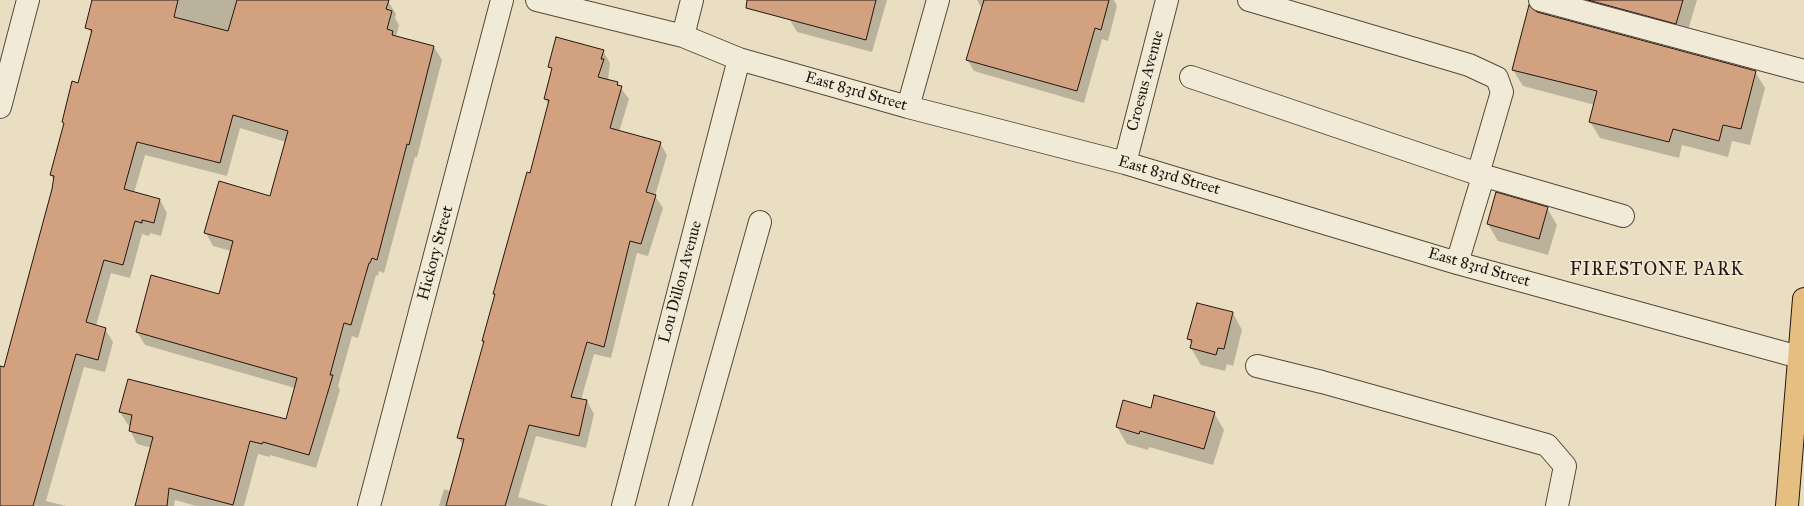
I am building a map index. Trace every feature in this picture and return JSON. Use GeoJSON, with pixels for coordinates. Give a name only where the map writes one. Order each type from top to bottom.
{"type":"FeatureCollection","features":[{"type":"Feature","properties":{"kind":"main road"},"geometry":{"type":"LineString","coordinates":[[1787,506],[1804,299]]}},
{"type":"Feature","properties":{"kind":"street"},"geometry":{"type":"LineString","coordinates":[[0,107],[28,0]]}},
{"type":"Feature","properties":{"kind":"street","name":"Hickory Street"},"geometry":{"type":"LineString","coordinates":[[369,506],[502,0]]}},
{"type":"Feature","properties":{"kind":"street","name":"East 83rd Street"},"geometry":{"type":"LineString","coordinates":[[537,0],[683,36],[739,59],[908,107],[1125,163],[1457,263],[1799,357]]}},
{"type":"Feature","properties":{"kind":"street"},"geometry":{"type":"LineString","coordinates":[[683,36],[692,0]]}},
{"type":"Feature","properties":{"kind":"street"},"geometry":{"type":"LineString","coordinates":[[908,107],[938,0]]}},
{"type":"Feature","properties":{"kind":"street","name":"Croesus Avenue"},"geometry":{"type":"LineString","coordinates":[[1125,163],[1167,0]]}},
{"type":"Feature","properties":{"kind":"street"},"geometry":{"type":"LineString","coordinates":[[1249,0],[1469,65],[1497,78],[1502,92],[1478,174]]}},
{"type":"Feature","properties":{"kind":"street"},"geometry":{"type":"LineString","coordinates":[[1540,0],[1804,71]]}},
{"type":"Feature","properties":{"kind":"street","name":"Lou Dillon Avenue"},"geometry":{"type":"LineString","coordinates":[[623,506],[739,59]]}},
{"type":"Feature","properties":{"kind":"street"},"geometry":{"type":"LineString","coordinates":[[1191,78],[1478,174],[1623,216]]}},
{"type":"Feature","properties":{"kind":"street"},"geometry":{"type":"LineString","coordinates":[[1457,263],[1482,180],[1478,174]]}},
{"type":"Feature","properties":{"kind":"street"},"geometry":{"type":"LineString","coordinates":[[680,506],[760,222]]}},
{"type":"Feature","properties":{"kind":"street"},"geometry":{"type":"LineString","coordinates":[[1257,366],[1322,382],[1547,445],[1565,466],[1557,506]]}},
{"type":"Feature","properties":{"kind":"building"},"geometry":{"type":"Polygon","coordinates":[[[92,0],[178,0],[174,17],[228,31],[237,0],[389,0],[386,9],[392,11],[387,29],[393,31],[392,35],[434,46],[409,145],[407,144],[377,260],[372,258],[369,263],[351,325],[344,323],[330,375],[333,375],[309,455],[263,442],[262,444],[250,441],[233,505],[169,488],[167,506],[135,506],[153,437],[129,431],[132,415],[119,412],[128,379],[286,419],[297,378],[136,332],[151,275],[219,294],[233,241],[204,233],[219,181],[270,196],[288,131],[233,115],[220,163],[137,142],[124,189],[160,199],[154,223],[142,220],[142,223],[135,221],[123,265],[104,260],[86,322],[106,328],[98,360],[76,354],[33,506],[0,506],[0,366],[4,367],[52,189],[54,176],[50,175],[64,123],[62,122],[72,81],[78,83],[92,30],[85,28],[92,0]]]}},
{"type":"Feature","properties":{"kind":"building"},"geometry":{"type":"Polygon","coordinates":[[[747,0],[876,0],[866,40],[746,8],[747,0]]]}},
{"type":"Feature","properties":{"kind":"building"},"geometry":{"type":"Polygon","coordinates":[[[984,0],[1109,0],[1101,30],[1095,28],[1077,91],[966,60],[984,0]]]}},
{"type":"Feature","properties":{"kind":"building"},"geometry":{"type":"Polygon","coordinates":[[[1588,0],[1683,0],[1676,24],[1588,0]]]}},
{"type":"Feature","properties":{"kind":"building"},"geometry":{"type":"Polygon","coordinates":[[[1529,5],[1537,12],[1756,71],[1741,129],[1723,125],[1719,141],[1673,129],[1669,142],[1589,122],[1597,91],[1512,70],[1529,5]]]}},
{"type":"Feature","properties":{"kind":"building"},"geometry":{"type":"Polygon","coordinates":[[[556,37],[604,50],[601,59],[604,59],[598,77],[618,82],[617,85],[622,86],[610,128],[661,142],[646,192],[656,195],[641,244],[630,241],[604,347],[587,342],[571,397],[587,400],[579,436],[529,425],[505,506],[446,506],[464,439],[457,438],[484,341],[482,341],[495,294],[493,294],[527,172],[530,173],[549,100],[544,99],[552,68],[548,67],[556,37]]]}},
{"type":"Feature","properties":{"kind":"building"},"geometry":{"type":"Polygon","coordinates":[[[1496,192],[1548,207],[1539,239],[1487,224],[1496,192]]]}},
{"type":"Feature","properties":{"kind":"building"},"geometry":{"type":"Polygon","coordinates":[[[1197,303],[1233,312],[1224,349],[1218,348],[1216,355],[1190,348],[1192,340],[1187,339],[1197,303]]]}},
{"type":"Feature","properties":{"kind":"building"},"geometry":{"type":"Polygon","coordinates":[[[1154,395],[1215,412],[1204,449],[1140,431],[1139,434],[1116,427],[1123,400],[1151,408],[1154,395]]]}},
{"type":"Feature","properties":{"kind":"district","name":"FIRESTONE PARK"},"geometry":{"type":"Point","coordinates":[1657,271]}}]}
